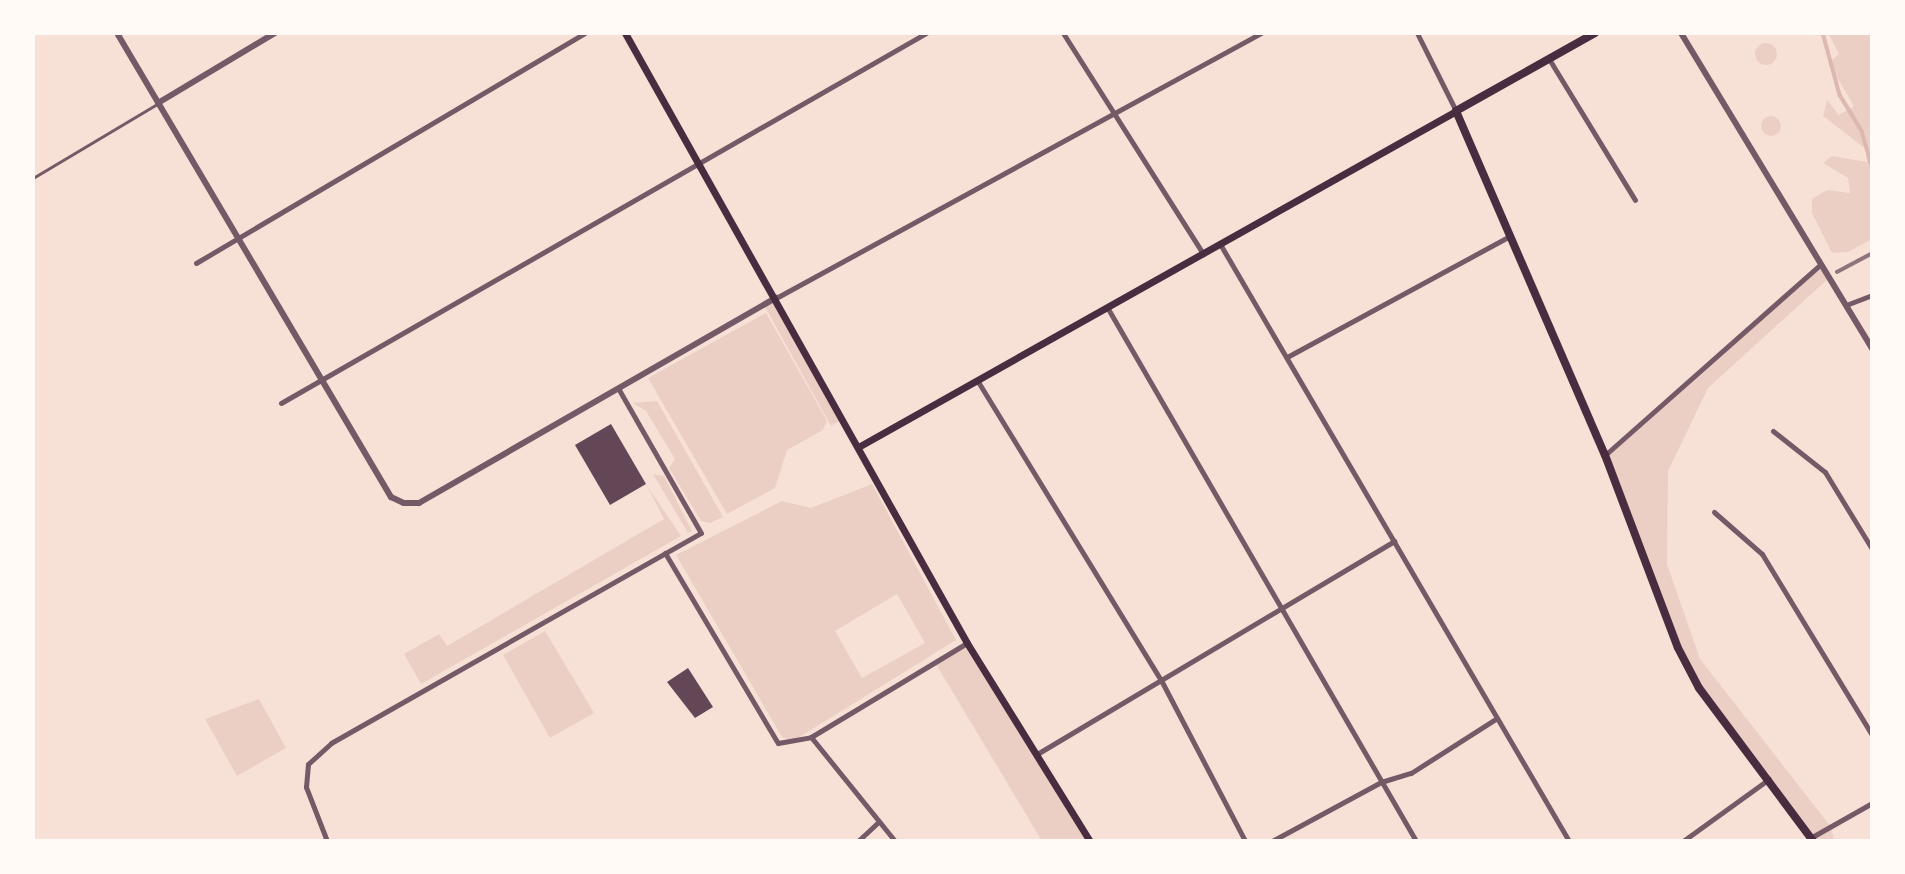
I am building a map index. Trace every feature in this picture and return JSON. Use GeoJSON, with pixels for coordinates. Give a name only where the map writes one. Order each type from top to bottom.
{"type":"FeatureCollection","features":[{"type":"Feature","properties":{"kind":"main road"},"geometry":{"type":"LineString","coordinates":[[625,33],[860,446],[967,643],[1090,841]]}},
{"type":"Feature","properties":{"kind":"main road"},"geometry":{"type":"LineString","coordinates":[[860,446],[1595,33]]}},
{"type":"Feature","properties":{"kind":"main road"},"geometry":{"type":"LineString","coordinates":[[1456,111],[1508,237],[1605,455],[1683,658],[1813,839]]}},
{"type":"Feature","properties":{"kind":"street"},"geometry":{"type":"LineString","coordinates":[[117,33],[391,497],[404,503],[419,503],[776,298],[1114,117],[1261,33]]}},
{"type":"Feature","properties":{"kind":"street"},"geometry":{"type":"LineString","coordinates":[[158,103],[275,33]]}},
{"type":"Feature","properties":{"kind":"street"},"geometry":{"type":"LineString","coordinates":[[196,263],[585,33]]}},
{"type":"Feature","properties":{"kind":"street"},"geometry":{"type":"LineString","coordinates":[[281,403],[926,33]]}},
{"type":"Feature","properties":{"kind":"street"},"geometry":{"type":"LineString","coordinates":[[1063,33],[1203,254]]}},
{"type":"Feature","properties":{"kind":"street"},"geometry":{"type":"LineString","coordinates":[[1417,33],[1456,111]]}},
{"type":"Feature","properties":{"kind":"street"},"geometry":{"type":"LineString","coordinates":[[1681,33],[1872,349]]}},
{"type":"Feature","properties":{"kind":"street"},"geometry":{"type":"LineString","coordinates":[[1549,59],[1635,200]]}},
{"type":"Feature","properties":{"kind":"street"},"geometry":{"type":"LineString","coordinates":[[1287,357],[1508,237]]}},
{"type":"Feature","properties":{"kind":"street"},"geometry":{"type":"LineString","coordinates":[[1220,244],[1569,841]]}},
{"type":"Feature","properties":{"kind":"street"},"geometry":{"type":"LineString","coordinates":[[1605,455],[1820,265]]}},
{"type":"Feature","properties":{"kind":"street"},"geometry":{"type":"LineString","coordinates":[[1846,305],[1872,295]]}},
{"type":"Feature","properties":{"kind":"street"},"geometry":{"type":"LineString","coordinates":[[1107,307],[1279,610],[1416,841]]}},
{"type":"Feature","properties":{"kind":"street"},"geometry":{"type":"LineString","coordinates":[[977,380],[1162,682],[1245,841]]}},
{"type":"Feature","properties":{"kind":"street"},"geometry":{"type":"LineString","coordinates":[[327,841],[306,787],[307,764],[331,743],[701,533],[618,388]]}},
{"type":"Feature","properties":{"kind":"street"},"geometry":{"type":"LineString","coordinates":[[1773,431],[1825,472],[1872,549]]}},
{"type":"Feature","properties":{"kind":"street"},"geometry":{"type":"LineString","coordinates":[[1714,512],[1762,554],[1872,735]]}},
{"type":"Feature","properties":{"kind":"street"},"geometry":{"type":"LineString","coordinates":[[1037,754],[1162,682],[1394,541]]}},
{"type":"Feature","properties":{"kind":"street"},"geometry":{"type":"LineString","coordinates":[[665,553],[778,743],[811,737],[967,643]]}},
{"type":"Feature","properties":{"kind":"street"},"geometry":{"type":"LineString","coordinates":[[1272,841],[1381,782],[1411,774],[1497,718]]}},
{"type":"Feature","properties":{"kind":"street"},"geometry":{"type":"LineString","coordinates":[[811,737],[877,823],[895,841]]}},
{"type":"Feature","properties":{"kind":"street"},"geometry":{"type":"LineString","coordinates":[[1683,841],[1769,779]]}},
{"type":"Feature","properties":{"kind":"street"},"geometry":{"type":"LineString","coordinates":[[1813,839],[1872,803]]}},
{"type":"Feature","properties":{"kind":"street"},"geometry":{"type":"LineString","coordinates":[[859,841],[877,823]]}},
{"type":"Feature","properties":{"kind":"lane"},"geometry":{"type":"LineString","coordinates":[[33,177],[158,103]]}},
{"type":"Feature","properties":{"kind":"shaded area"},"geometry":{"type":"Polygon","coordinates":[[[1828,33],[1872,33],[1872,239],[1848,252],[1832,253],[1812,213],[1812,199],[1827,190],[1850,193],[1848,178],[1823,163],[1832,156],[1867,162],[1866,149],[1823,116],[1827,100],[1839,115],[1854,106],[1835,74],[1832,60],[1839,54],[1828,33]]]}},
{"type":"Feature","properties":{"kind":"shaded area"},"geometry":{"type":"Polygon","coordinates":[[[1766,43],[1774,46],[1777,54],[1774,62],[1766,65],[1758,62],[1755,54],[1758,46],[1766,43]]]}},
{"type":"Feature","properties":{"kind":"shaded area"},"geometry":{"type":"Polygon","coordinates":[[[1771,116],[1778,119],[1781,126],[1778,133],[1771,136],[1764,133],[1761,126],[1764,119],[1771,116]]]}},
{"type":"Feature","properties":{"kind":"shaded area"},"geometry":{"type":"Polygon","coordinates":[[[1820,265],[1829,278],[1708,388],[1668,471],[1667,564],[1700,659],[1831,827],[1834,841],[1813,841],[1717,713],[1678,648],[1605,455],[1820,265]]]}},
{"type":"Feature","properties":{"kind":"shaded area"},"geometry":{"type":"Polygon","coordinates":[[[776,298],[844,418],[831,426],[764,305],[776,298]]]}},
{"type":"Feature","properties":{"kind":"shaded area"},"geometry":{"type":"Polygon","coordinates":[[[766,313],[827,421],[823,430],[787,450],[775,488],[727,514],[648,378],[766,313]]]}},
{"type":"Feature","properties":{"kind":"shaded area"},"geometry":{"type":"Polygon","coordinates":[[[657,401],[723,517],[710,523],[701,521],[669,468],[675,459],[646,411],[633,403],[657,401]]]}},
{"type":"Feature","properties":{"kind":"shaded area"},"geometry":{"type":"Polygon","coordinates":[[[653,474],[664,476],[692,531],[688,533],[653,474]]]}},
{"type":"Feature","properties":{"kind":"shaded area"},"geometry":{"type":"Polygon","coordinates":[[[646,484],[681,536],[421,684],[404,654],[439,634],[447,646],[664,519],[646,484]]]}},
{"type":"Feature","properties":{"kind":"shaded area"},"geometry":{"type":"Polygon","coordinates":[[[872,484],[956,640],[793,741],[782,737],[676,555],[782,501],[811,508],[872,484]],[[897,594],[835,631],[862,678],[925,643],[897,594]]]}},
{"type":"Feature","properties":{"kind":"shaded area"},"geometry":{"type":"Polygon","coordinates":[[[545,631],[594,713],[550,738],[503,655],[545,631]]]}},
{"type":"Feature","properties":{"kind":"shaded area"},"geometry":{"type":"Polygon","coordinates":[[[967,643],[1090,841],[1042,841],[934,661],[967,643]]]}},
{"type":"Feature","properties":{"kind":"shaded area"},"geometry":{"type":"Polygon","coordinates":[[[259,699],[286,748],[237,776],[205,719],[259,699]]]}},
{"type":"Feature","properties":{"kind":"building"},"geometry":{"type":"Polygon","coordinates":[[[611,424],[646,484],[610,505],[575,445],[611,424]]]}},
{"type":"Feature","properties":{"kind":"building"},"geometry":{"type":"Polygon","coordinates":[[[688,668],[713,707],[695,718],[667,682],[688,668]]]}},
{"type":"Feature","properties":{"kind":"waterway"},"geometry":{"type":"LineString","coordinates":[[1823,33],[1840,95],[1862,131],[1872,167]]}},
{"type":"Feature","properties":{"kind":"railway"},"geometry":{"type":"LineString","coordinates":[[1837,272],[1872,253]]}}]}
